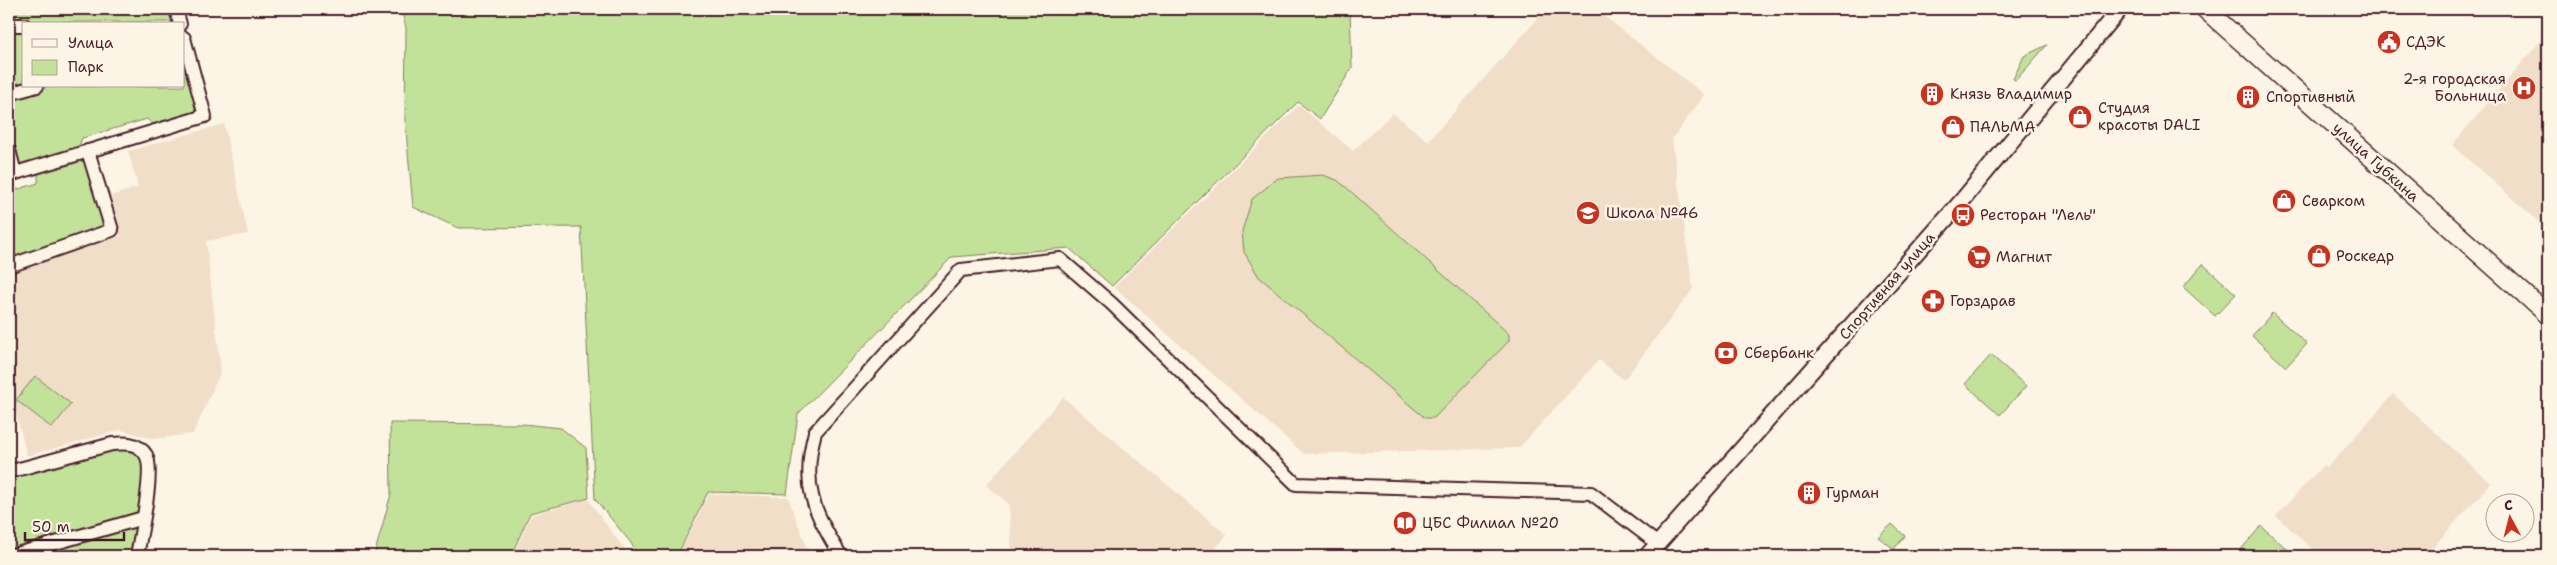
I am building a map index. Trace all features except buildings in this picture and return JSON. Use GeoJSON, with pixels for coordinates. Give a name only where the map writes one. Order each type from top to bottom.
{"type":"FeatureCollection","features":[{"type":"Feature","properties":{"kind":"main road","name":"улица Губкина"},"geometry":{"type":"LineString","coordinates":[[2205,9],[2548,315]]}},
{"type":"Feature","properties":{"kind":"street"},"geometry":{"type":"LineString","coordinates":[[176,9],[179,22]]}},
{"type":"Feature","properties":{"kind":"street","name":"Спортивная улица"},"geometry":{"type":"LineString","coordinates":[[1647,556],[1961,202],[2120,9]]}},
{"type":"Feature","properties":{"kind":"street"},"geometry":{"type":"LineString","coordinates":[[9,25],[22,25]]}},
{"type":"Feature","properties":{"kind":"street"},"geometry":{"type":"LineString","coordinates":[[9,150],[12,174],[205,116],[185,46]]}},
{"type":"Feature","properties":{"kind":"street"},"geometry":{"type":"LineString","coordinates":[[9,94],[29,88]]}},
{"type":"Feature","properties":{"kind":"street"},"geometry":{"type":"LineString","coordinates":[[9,266],[112,230],[88,151]]}},
{"type":"Feature","properties":{"kind":"street"},"geometry":{"type":"LineString","coordinates":[[841,556],[819,521],[809,480],[809,455],[814,432],[961,270],[1060,259],[1112,304],[1296,484],[1591,493],[1658,544]]}},
{"type":"Feature","properties":{"kind":"street"},"geometry":{"type":"LineString","coordinates":[[9,468],[12,470],[112,444],[128,443],[138,447],[147,456],[150,471],[138,556]]}},
{"type":"Feature","properties":{"kind":"street"},"geometry":{"type":"LineString","coordinates":[[10,556],[37,552],[143,518]]}},
{"type":"Feature","properties":{"kind":"shaded area"},"geometry":{"type":"Polygon","coordinates":[[[1546,9],[1595,9],[1705,95],[1672,139],[1693,289],[1624,380],[1599,360],[1519,448],[1304,454],[1114,287],[1299,105],[1353,151],[1393,113],[1428,141],[1546,9]]]}},
{"type":"Feature","properties":{"kind":"shaded area","name":"2-я городская Больница"},"geometry":{"type":"Polygon","coordinates":[[[2548,32],[2548,230],[2452,145],[2548,32]]]}},
{"type":"Feature","properties":{"kind":"shaded area"},"geometry":{"type":"Polygon","coordinates":[[[224,124],[248,234],[206,241],[221,371],[193,434],[154,439],[121,430],[27,456],[9,386],[9,272],[120,236],[111,196],[138,187],[128,151],[224,124]]]}},
{"type":"Feature","properties":{"kind":"shaded area"},"geometry":{"type":"Polygon","coordinates":[[[2393,394],[2491,483],[2425,556],[2320,556],[2276,516],[2323,465],[2327,468],[2393,394]]]}},
{"type":"Feature","properties":{"kind":"shaded area"},"geometry":{"type":"Polygon","coordinates":[[[1063,397],[1227,535],[1209,556],[1012,556],[1009,504],[986,485],[1063,397]]]}},
{"type":"Feature","properties":{"kind":"shaded area"},"geometry":{"type":"Polygon","coordinates":[[[709,494],[788,497],[810,556],[678,556],[709,494]]]}},
{"type":"Feature","properties":{"kind":"shaded area"},"geometry":{"type":"Polygon","coordinates":[[[588,499],[629,556],[513,556],[531,515],[588,499]]]}},
{"type":"Feature","properties":{"kind":"green space"},"geometry":{"type":"Polygon","coordinates":[[[9,9],[173,9],[176,22],[9,22],[9,9]]]}},
{"type":"Feature","properties":{"kind":"green space"},"geometry":{"type":"Polygon","coordinates":[[[401,9],[1350,9],[1352,68],[1320,119],[1298,102],[1112,286],[1069,248],[952,257],[798,414],[787,494],[708,492],[677,556],[638,556],[631,543],[595,499],[581,227],[458,228],[413,207],[405,120],[406,28],[401,9]]]}},
{"type":"Feature","properties":{"kind":"green space"},"geometry":{"type":"Polygon","coordinates":[[[9,30],[22,30],[22,85],[9,88],[9,30]]]}},
{"type":"Feature","properties":{"kind":"green space"},"geometry":{"type":"Polygon","coordinates":[[[2047,45],[2016,80],[2013,79],[2024,56],[2047,45]]]}},
{"type":"Feature","properties":{"kind":"green space"},"geometry":{"type":"Polygon","coordinates":[[[185,54],[200,113],[156,127],[147,119],[82,138],[78,149],[16,168],[9,140],[9,97],[40,88],[185,88],[185,54]]]}},
{"type":"Feature","properties":{"kind":"green space"},"geometry":{"type":"Polygon","coordinates":[[[86,155],[108,227],[9,261],[9,192],[38,183],[38,170],[86,155]]]}},
{"type":"Feature","properties":{"kind":"green space"},"geometry":{"type":"Polygon","coordinates":[[[1323,175],[1337,180],[1347,188],[1509,334],[1509,341],[1434,418],[1425,418],[1259,277],[1244,252],[1242,231],[1252,199],[1278,178],[1323,175]]]}},
{"type":"Feature","properties":{"kind":"green space"},"geometry":{"type":"Polygon","coordinates":[[[2203,264],[2236,294],[2215,316],[2183,287],[2203,264]]]}},
{"type":"Feature","properties":{"kind":"green space"},"geometry":{"type":"Polygon","coordinates":[[[2272,313],[2307,344],[2286,367],[2252,336],[2272,313]]]}},
{"type":"Feature","properties":{"kind":"green space"},"geometry":{"type":"Polygon","coordinates":[[[1991,355],[2026,386],[2000,415],[1965,384],[1991,355]]]}},
{"type":"Feature","properties":{"kind":"green space"},"geometry":{"type":"Polygon","coordinates":[[[35,376],[71,404],[52,428],[16,400],[35,376]]]}},
{"type":"Feature","properties":{"kind":"green space"},"geometry":{"type":"Polygon","coordinates":[[[390,423],[523,424],[561,428],[586,448],[589,498],[530,513],[511,556],[374,556],[391,494],[390,423]]]}},
{"type":"Feature","properties":{"kind":"green space"},"geometry":{"type":"Polygon","coordinates":[[[128,445],[145,457],[146,473],[139,517],[9,553],[9,472],[128,445]]]}},
{"type":"Feature","properties":{"kind":"green space"},"geometry":{"type":"Polygon","coordinates":[[[138,523],[133,556],[39,556],[39,551],[138,523]]]}},
{"type":"Feature","properties":{"kind":"green space"},"geometry":{"type":"Polygon","coordinates":[[[1892,524],[1905,536],[1894,549],[1878,537],[1892,524]]]}},
{"type":"Feature","properties":{"kind":"green space"},"geometry":{"type":"Polygon","coordinates":[[[2261,526],[2293,554],[2292,556],[2239,556],[2237,554],[2261,526]]]}},
{"type":"Feature","properties":{"kind":"place","name":"СДЭК"},"geometry":{"type":"Point","coordinates":[2389,42]}},
{"type":"Feature","properties":{"kind":"place","name":"2-я городская Больница"},"geometry":{"type":"Point","coordinates":[2524,88]}},
{"type":"Feature","properties":{"kind":"place","name":"Князь Владимир"},"geometry":{"type":"Point","coordinates":[1932,94]}},
{"type":"Feature","properties":{"kind":"place","name":"Спортивный"},"geometry":{"type":"Point","coordinates":[2248,97]}},
{"type":"Feature","properties":{"kind":"place","name":"Студия красоты DALI"},"geometry":{"type":"Point","coordinates":[2080,117]}},
{"type":"Feature","properties":{"kind":"place","name":"ПАЛЬМА"},"geometry":{"type":"Point","coordinates":[1953,127]}},
{"type":"Feature","properties":{"kind":"place","name":"Сварком"},"geometry":{"type":"Point","coordinates":[2284,201]}},
{"type":"Feature","properties":{"kind":"place","name":"Школа №46"},"geometry":{"type":"Point","coordinates":[1588,213]}},
{"type":"Feature","properties":{"kind":"place","name":"Ресторан \"Лель\""},"geometry":{"type":"Point","coordinates":[1963,215]}},
{"type":"Feature","properties":{"kind":"place","name":"Роскедр"},"geometry":{"type":"Point","coordinates":[2319,256]}},
{"type":"Feature","properties":{"kind":"place","name":"Магнит"},"geometry":{"type":"Point","coordinates":[1979,257]}},
{"type":"Feature","properties":{"kind":"place","name":"Горздрав"},"geometry":{"type":"Point","coordinates":[1933,301]}},
{"type":"Feature","properties":{"kind":"place","name":"Сбербанк"},"geometry":{"type":"Point","coordinates":[1726,353]}},
{"type":"Feature","properties":{"kind":"place","name":"Гурман"},"geometry":{"type":"Point","coordinates":[1809,493]}},
{"type":"Feature","properties":{"kind":"place","name":"ЦБС Филиал №20"},"geometry":{"type":"Point","coordinates":[1405,523]}}]}
